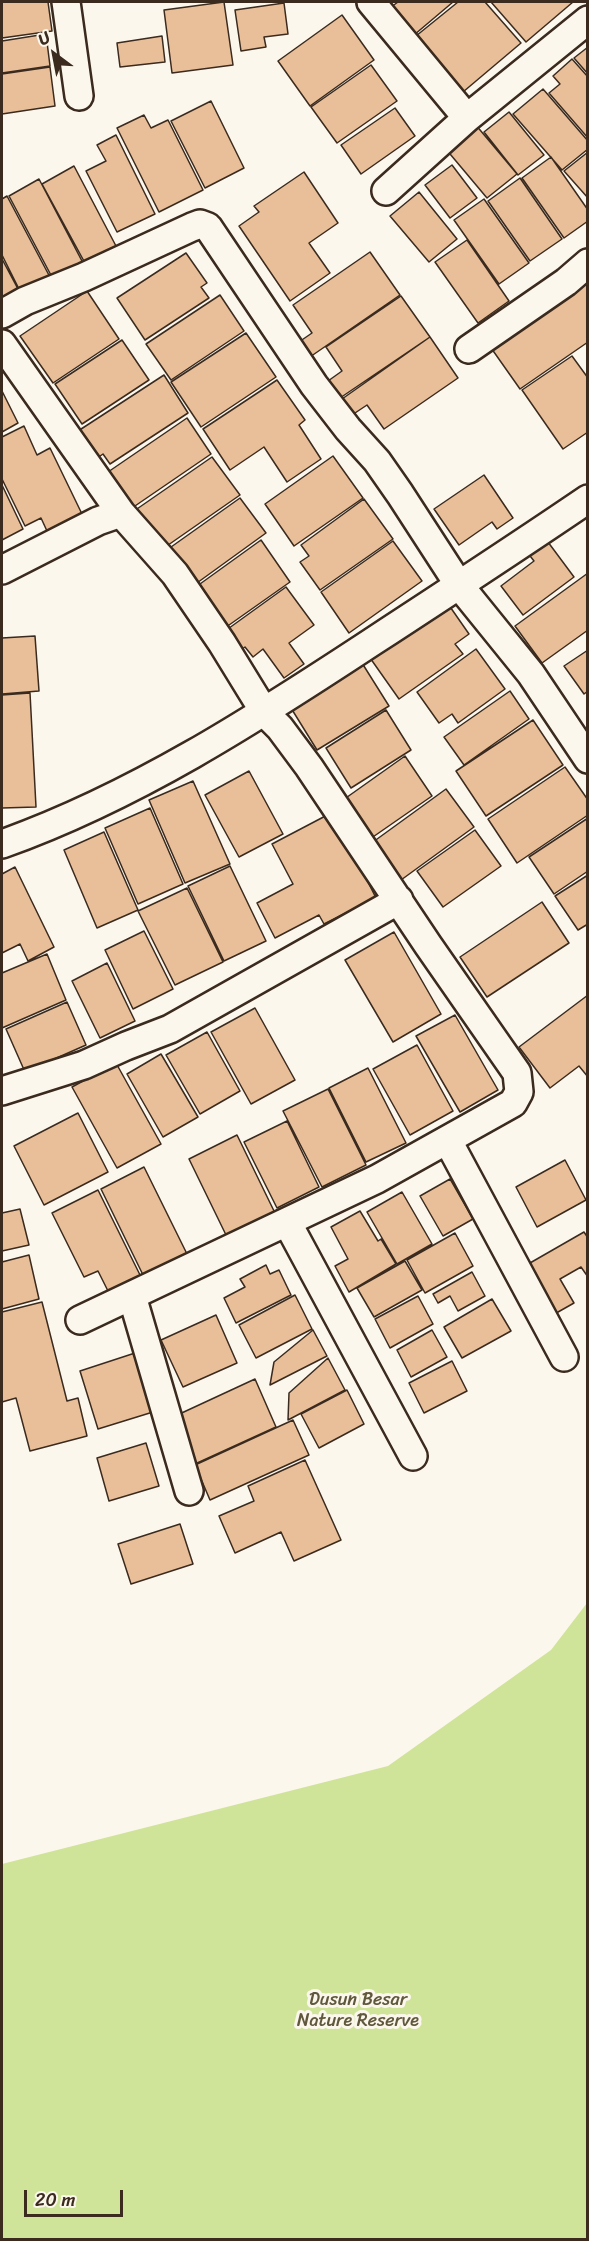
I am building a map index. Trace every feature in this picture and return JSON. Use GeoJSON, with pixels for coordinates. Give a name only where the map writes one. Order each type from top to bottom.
{"type":"FeatureCollection","features":[{"type":"Feature","properties":{"kind":"street"},"geometry":{"type":"LineString","coordinates":[[371,2],[467,118]]}},
{"type":"Feature","properties":{"kind":"street"},"geometry":{"type":"LineString","coordinates":[[70,3],[79,96]]}},
{"type":"Feature","properties":{"kind":"street"},"geometry":{"type":"LineString","coordinates":[[386,191],[467,118],[588,20]]}},
{"type":"Feature","properties":{"kind":"street"},"geometry":{"type":"LineString","coordinates":[[2,314],[25,301],[84,277],[192,227],[200,224],[208,227],[314,385],[377,462],[459,585],[531,674],[588,759]]}},
{"type":"Feature","properties":{"kind":"street"},"geometry":{"type":"LineString","coordinates":[[469,348],[566,282],[588,263]]}},
{"type":"Feature","properties":{"kind":"street"},"geometry":{"type":"LineString","coordinates":[[2,344],[121,513],[175,574],[265,712],[309,767],[517,1073],[519,1092],[513,1103],[377,1179],[80,1320]]}},
{"type":"Feature","properties":{"kind":"street"},"geometry":{"type":"LineString","coordinates":[[2,844],[43,830],[142,781],[265,712],[588,500]]}},
{"type":"Feature","properties":{"kind":"street"},"geometry":{"type":"LineString","coordinates":[[2,570],[98,521],[121,513]]}},
{"type":"Feature","properties":{"kind":"street"},"geometry":{"type":"LineString","coordinates":[[2,1090],[84,1065],[170,1029],[399,900]]}},
{"type":"Feature","properties":{"kind":"street"},"geometry":{"type":"LineString","coordinates":[[448,1141],[564,1357]]}},
{"type":"Feature","properties":{"kind":"street"},"geometry":{"type":"LineString","coordinates":[[287,1222],[413,1456]]}},
{"type":"Feature","properties":{"kind":"street"},"geometry":{"type":"LineString","coordinates":[[132,1296],[189,1491]]}},
{"type":"Feature","properties":{"kind":"green space","name":"Dusun Besar Nature Reserve"},"geometry":{"type":"Polygon","coordinates":[[[587,1603],[587,2239],[2,2239],[2,1864],[388,1766],[551,1650],[587,1603]]]}},
{"type":"Feature","properties":{"kind":"building"},"geometry":{"type":"Polygon","coordinates":[[[2,2],[48,2],[52,31],[2,38],[2,2]]]}},
{"type":"Feature","properties":{"kind":"building"},"geometry":{"type":"Polygon","coordinates":[[[224,2],[233,65],[172,73],[164,10],[224,2]]]}},
{"type":"Feature","properties":{"kind":"building"},"geometry":{"type":"Polygon","coordinates":[[[398,2],[453,2],[414,35],[391,7],[398,2]]]}},
{"type":"Feature","properties":{"kind":"building"},"geometry":{"type":"Polygon","coordinates":[[[458,2],[485,2],[521,43],[463,92],[416,36],[458,2]]]}},
{"type":"Feature","properties":{"kind":"building"},"geometry":{"type":"Polygon","coordinates":[[[491,2],[573,2],[526,42],[491,2]]]}},
{"type":"Feature","properties":{"kind":"building"},"geometry":{"type":"Polygon","coordinates":[[[284,3],[288,34],[264,37],[266,47],[241,51],[235,10],[284,3]]]}},
{"type":"Feature","properties":{"kind":"building"},"geometry":{"type":"Polygon","coordinates":[[[342,15],[374,60],[310,106],[278,61],[342,15]]]}},
{"type":"Feature","properties":{"kind":"building"},"geometry":{"type":"Polygon","coordinates":[[[46,34],[50,66],[2,73],[2,41],[46,34]]]}},
{"type":"Feature","properties":{"kind":"building"},"geometry":{"type":"Polygon","coordinates":[[[162,36],[165,62],[120,67],[117,43],[162,36]]]}},
{"type":"Feature","properties":{"kind":"building"},"geometry":{"type":"Polygon","coordinates":[[[588,47],[588,74],[574,58],[588,47]]]}},
{"type":"Feature","properties":{"kind":"building"},"geometry":{"type":"Polygon","coordinates":[[[572,59],[588,77],[588,138],[549,93],[560,84],[553,76],[572,59]]]}},
{"type":"Feature","properties":{"kind":"building"},"geometry":{"type":"Polygon","coordinates":[[[371,65],[397,101],[337,143],[311,107],[371,65]]]}},
{"type":"Feature","properties":{"kind":"building"},"geometry":{"type":"Polygon","coordinates":[[[50,67],[55,106],[2,114],[2,74],[50,67]]]}},
{"type":"Feature","properties":{"kind":"building"},"geometry":{"type":"Polygon","coordinates":[[[543,89],[588,141],[588,149],[562,170],[513,114],[543,89]]]}},
{"type":"Feature","properties":{"kind":"building"},"geometry":{"type":"Polygon","coordinates":[[[211,101],[244,168],[205,188],[171,121],[211,101]]]}},
{"type":"Feature","properties":{"kind":"building"},"geometry":{"type":"Polygon","coordinates":[[[395,108],[415,136],[361,174],[341,145],[395,108]]]}},
{"type":"Feature","properties":{"kind":"building"},"geometry":{"type":"Polygon","coordinates":[[[509,112],[544,155],[518,175],[484,132],[509,112]]]}},
{"type":"Feature","properties":{"kind":"building"},"geometry":{"type":"Polygon","coordinates":[[[144,115],[151,128],[168,120],[203,190],[159,212],[117,128],[144,115]]]}},
{"type":"Feature","properties":{"kind":"building"},"geometry":{"type":"Polygon","coordinates":[[[475,124],[517,174],[487,198],[445,148],[475,124]]]}},
{"type":"Feature","properties":{"kind":"building"},"geometry":{"type":"Polygon","coordinates":[[[116,135],[155,214],[117,232],[86,171],[106,161],[97,145],[116,135]]]}},
{"type":"Feature","properties":{"kind":"building"},"geometry":{"type":"Polygon","coordinates":[[[588,152],[588,198],[564,171],[588,152]]]}},
{"type":"Feature","properties":{"kind":"building"},"geometry":{"type":"Polygon","coordinates":[[[551,157],[588,210],[588,221],[564,238],[522,178],[551,157]]]}},
{"type":"Feature","properties":{"kind":"building"},"geometry":{"type":"Polygon","coordinates":[[[452,165],[477,198],[450,218],[425,185],[452,165]]]}},
{"type":"Feature","properties":{"kind":"building"},"geometry":{"type":"Polygon","coordinates":[[[74,166],[116,246],[85,263],[42,184],[74,166]]]}},
{"type":"Feature","properties":{"kind":"building"},"geometry":{"type":"Polygon","coordinates":[[[304,172],[338,223],[309,243],[330,273],[290,301],[239,226],[259,212],[254,206],[304,172]]]}},
{"type":"Feature","properties":{"kind":"building"},"geometry":{"type":"Polygon","coordinates":[[[520,178],[562,239],[530,261],[488,201],[520,178]]]}},
{"type":"Feature","properties":{"kind":"building"},"geometry":{"type":"Polygon","coordinates":[[[39,179],[83,263],[53,279],[9,196],[39,179]]]}},
{"type":"Feature","properties":{"kind":"building"},"geometry":{"type":"Polygon","coordinates":[[[419,192],[457,239],[429,262],[390,216],[419,192]]]}},
{"type":"Feature","properties":{"kind":"building"},"geometry":{"type":"Polygon","coordinates":[[[7,196],[51,279],[22,295],[2,255],[2,199],[7,196]]]}},
{"type":"Feature","properties":{"kind":"building"},"geometry":{"type":"Polygon","coordinates":[[[484,199],[529,263],[499,284],[454,220],[484,199]]]}},
{"type":"Feature","properties":{"kind":"building"},"geometry":{"type":"Polygon","coordinates":[[[467,240],[509,301],[478,323],[435,262],[467,240]]]}},
{"type":"Feature","properties":{"kind":"building"},"geometry":{"type":"Polygon","coordinates":[[[370,252],[400,295],[307,359],[296,344],[312,333],[293,305],[370,252]]]}},
{"type":"Feature","properties":{"kind":"building"},"geometry":{"type":"Polygon","coordinates":[[[186,253],[207,283],[201,287],[209,298],[145,340],[117,298],[186,253]]]}},
{"type":"Feature","properties":{"kind":"building"},"geometry":{"type":"Polygon","coordinates":[[[2,259],[18,289],[2,298],[2,259]]]}},
{"type":"Feature","properties":{"kind":"building"},"geometry":{"type":"Polygon","coordinates":[[[588,276],[588,342],[520,389],[489,345],[588,276]]]}},
{"type":"Feature","properties":{"kind":"building"},"geometry":{"type":"Polygon","coordinates":[[[87,291],[119,339],[53,383],[20,336],[87,291]]]}},
{"type":"Feature","properties":{"kind":"building"},"geometry":{"type":"Polygon","coordinates":[[[220,295],[244,331],[171,380],[146,344],[220,295]]]}},
{"type":"Feature","properties":{"kind":"building"},"geometry":{"type":"Polygon","coordinates":[[[401,296],[430,337],[340,398],[328,381],[342,371],[326,347],[401,296]]]}},
{"type":"Feature","properties":{"kind":"building"},"geometry":{"type":"Polygon","coordinates":[[[246,333],[276,377],[201,427],[171,382],[246,333]]]}},
{"type":"Feature","properties":{"kind":"building"},"geometry":{"type":"Polygon","coordinates":[[[430,337],[458,378],[384,429],[367,405],[352,415],[342,399],[430,337]]]}},
{"type":"Feature","properties":{"kind":"building"},"geometry":{"type":"Polygon","coordinates":[[[122,340],[149,380],[82,424],[55,384],[122,340]]]}},
{"type":"Feature","properties":{"kind":"building"},"geometry":{"type":"Polygon","coordinates":[[[572,356],[588,378],[588,432],[563,449],[522,390],[572,356]]]}},
{"type":"Feature","properties":{"kind":"building"},"geometry":{"type":"Polygon","coordinates":[[[164,375],[188,413],[110,464],[103,454],[93,461],[75,433],[164,375]]]}},
{"type":"Feature","properties":{"kind":"building"},"geometry":{"type":"Polygon","coordinates":[[[277,380],[305,420],[299,425],[321,459],[287,482],[264,447],[230,470],[203,429],[277,380]]]}},
{"type":"Feature","properties":{"kind":"building"},"geometry":{"type":"Polygon","coordinates":[[[2,391],[18,423],[2,432],[2,391]]]}},
{"type":"Feature","properties":{"kind":"building"},"geometry":{"type":"Polygon","coordinates":[[[187,418],[211,454],[132,508],[108,472],[187,418]]]}},
{"type":"Feature","properties":{"kind":"building"},"geometry":{"type":"Polygon","coordinates":[[[24,426],[37,455],[50,448],[82,514],[47,531],[41,518],[25,526],[2,479],[2,437],[24,426]]]}},
{"type":"Feature","properties":{"kind":"building"},"geometry":{"type":"Polygon","coordinates":[[[333,456],[363,498],[294,546],[265,504],[333,456]]]}},
{"type":"Feature","properties":{"kind":"building"},"geometry":{"type":"Polygon","coordinates":[[[212,457],[240,495],[161,550],[134,511],[212,457]]]}},
{"type":"Feature","properties":{"kind":"building"},"geometry":{"type":"Polygon","coordinates":[[[484,475],[513,518],[497,529],[492,522],[459,545],[434,509],[484,475]]]}},
{"type":"Feature","properties":{"kind":"building"},"geometry":{"type":"Polygon","coordinates":[[[2,485],[23,529],[2,540],[2,485]]]}},
{"type":"Feature","properties":{"kind":"building"},"geometry":{"type":"Polygon","coordinates":[[[240,498],[266,533],[190,588],[164,552],[240,498]]]}},
{"type":"Feature","properties":{"kind":"building"},"geometry":{"type":"Polygon","coordinates":[[[364,499],[393,539],[320,590],[300,562],[309,556],[301,545],[364,499]]]}},
{"type":"Feature","properties":{"kind":"building"},"geometry":{"type":"Polygon","coordinates":[[[545,538],[574,577],[523,615],[501,586],[534,561],[527,552],[545,538]]]}},
{"type":"Feature","properties":{"kind":"building"},"geometry":{"type":"Polygon","coordinates":[[[261,540],[290,582],[222,630],[193,589],[261,540]]]}},
{"type":"Feature","properties":{"kind":"building"},"geometry":{"type":"Polygon","coordinates":[[[393,541],[422,581],[349,633],[321,592],[393,541]]]}},
{"type":"Feature","properties":{"kind":"building"},"geometry":{"type":"Polygon","coordinates":[[[588,573],[588,630],[542,663],[515,626],[588,573]]]}},
{"type":"Feature","properties":{"kind":"building"},"geometry":{"type":"Polygon","coordinates":[[[286,587],[314,625],[289,643],[304,664],[284,678],[263,649],[253,657],[245,647],[239,651],[225,631],[286,587]]]}},
{"type":"Feature","properties":{"kind":"building"},"geometry":{"type":"Polygon","coordinates":[[[446,601],[469,634],[455,644],[463,654],[399,699],[368,655],[446,601]]]}},
{"type":"Feature","properties":{"kind":"building"},"geometry":{"type":"Polygon","coordinates":[[[35,636],[39,691],[2,694],[2,638],[35,636]]]}},
{"type":"Feature","properties":{"kind":"building"},"geometry":{"type":"Polygon","coordinates":[[[476,649],[505,689],[458,723],[452,714],[439,723],[417,692],[476,649]]]}},
{"type":"Feature","properties":{"kind":"building"},"geometry":{"type":"Polygon","coordinates":[[[588,650],[588,691],[584,694],[564,666],[588,650]]]}},
{"type":"Feature","properties":{"kind":"building"},"geometry":{"type":"Polygon","coordinates":[[[362,663],[389,706],[317,750],[291,708],[362,663]]]}},
{"type":"Feature","properties":{"kind":"building"},"geometry":{"type":"Polygon","coordinates":[[[510,691],[529,719],[464,765],[444,737],[510,691]]]}},
{"type":"Feature","properties":{"kind":"building"},"geometry":{"type":"Polygon","coordinates":[[[30,693],[36,807],[2,808],[2,695],[30,693]]]}},
{"type":"Feature","properties":{"kind":"building"},"geometry":{"type":"Polygon","coordinates":[[[386,710],[411,750],[351,788],[326,748],[386,710]]]}},
{"type":"Feature","properties":{"kind":"building"},"geometry":{"type":"Polygon","coordinates":[[[533,720],[563,765],[486,816],[456,771],[533,720]]]}},
{"type":"Feature","properties":{"kind":"building"},"geometry":{"type":"Polygon","coordinates":[[[405,756],[432,796],[370,839],[343,800],[405,756]]]}},
{"type":"Feature","properties":{"kind":"building"},"geometry":{"type":"Polygon","coordinates":[[[565,767],[588,800],[588,815],[517,863],[488,819],[565,767]]]}},
{"type":"Feature","properties":{"kind":"building"},"geometry":{"type":"Polygon","coordinates":[[[249,771],[283,834],[239,857],[205,795],[249,771]]]}},
{"type":"Feature","properties":{"kind":"building"},"geometry":{"type":"Polygon","coordinates":[[[193,781],[230,864],[185,883],[149,800],[193,781]]]}},
{"type":"Feature","properties":{"kind":"building"},"geometry":{"type":"Polygon","coordinates":[[[446,789],[474,827],[401,880],[373,842],[446,789]]]}},
{"type":"Feature","properties":{"kind":"building"},"geometry":{"type":"Polygon","coordinates":[[[150,808],[183,884],[138,904],[105,828],[150,808]]]}},
{"type":"Feature","properties":{"kind":"building"},"geometry":{"type":"Polygon","coordinates":[[[333,812],[376,898],[324,924],[319,915],[275,938],[257,903],[293,884],[272,844],[333,812]]]}},
{"type":"Feature","properties":{"kind":"building"},"geometry":{"type":"Polygon","coordinates":[[[588,818],[588,871],[554,894],[529,857],[588,818]]]}},
{"type":"Feature","properties":{"kind":"building"},"geometry":{"type":"Polygon","coordinates":[[[475,830],[501,866],[443,907],[417,871],[475,830]]]}},
{"type":"Feature","properties":{"kind":"building"},"geometry":{"type":"Polygon","coordinates":[[[104,832],[138,910],[97,928],[64,850],[104,832]]]}},
{"type":"Feature","properties":{"kind":"building"},"geometry":{"type":"Polygon","coordinates":[[[230,866],[266,941],[224,961],[188,886],[230,866]]]}},
{"type":"Feature","properties":{"kind":"building"},"geometry":{"type":"Polygon","coordinates":[[[15,867],[54,947],[28,961],[20,944],[2,953],[2,874],[15,867]]]}},
{"type":"Feature","properties":{"kind":"building"},"geometry":{"type":"Polygon","coordinates":[[[588,875],[588,924],[578,930],[555,896],[588,875]]]}},
{"type":"Feature","properties":{"kind":"building"},"geometry":{"type":"Polygon","coordinates":[[[187,888],[223,962],[175,985],[138,911],[187,888]]]}},
{"type":"Feature","properties":{"kind":"building"},"geometry":{"type":"Polygon","coordinates":[[[542,902],[569,943],[487,997],[460,957],[542,902]]]}},
{"type":"Feature","properties":{"kind":"building"},"geometry":{"type":"Polygon","coordinates":[[[144,931],[173,989],[133,1009],[105,950],[144,931]]]}},
{"type":"Feature","properties":{"kind":"building"},"geometry":{"type":"Polygon","coordinates":[[[394,932],[441,1014],[393,1042],[345,960],[394,932]]]}},
{"type":"Feature","properties":{"kind":"building"},"geometry":{"type":"Polygon","coordinates":[[[47,954],[66,1000],[2,1028],[2,973],[47,954]]]}},
{"type":"Feature","properties":{"kind":"building"},"geometry":{"type":"Polygon","coordinates":[[[107,963],[135,1021],[100,1038],[72,981],[107,963]]]}},
{"type":"Feature","properties":{"kind":"building"},"geometry":{"type":"Polygon","coordinates":[[[588,995],[588,1077],[579,1066],[550,1088],[519,1047],[588,995]]]}},
{"type":"Feature","properties":{"kind":"building"},"geometry":{"type":"Polygon","coordinates":[[[67,1002],[86,1045],[25,1072],[6,1029],[67,1002]]]}},
{"type":"Feature","properties":{"kind":"building"},"geometry":{"type":"Polygon","coordinates":[[[255,1008],[295,1080],[251,1104],[211,1032],[255,1008]]]}},
{"type":"Feature","properties":{"kind":"building"},"geometry":{"type":"Polygon","coordinates":[[[455,1015],[498,1090],[460,1112],[416,1036],[455,1015]]]}},
{"type":"Feature","properties":{"kind":"building"},"geometry":{"type":"Polygon","coordinates":[[[207,1032],[240,1091],[200,1114],[166,1055],[207,1032]]]}},
{"type":"Feature","properties":{"kind":"building"},"geometry":{"type":"Polygon","coordinates":[[[417,1045],[453,1111],[410,1135],[373,1069],[417,1045]]]}},
{"type":"Feature","properties":{"kind":"building"},"geometry":{"type":"Polygon","coordinates":[[[161,1054],[198,1117],[163,1137],[127,1074],[161,1054]]]}},
{"type":"Feature","properties":{"kind":"building"},"geometry":{"type":"Polygon","coordinates":[[[116,1063],[161,1144],[117,1168],[72,1087],[116,1063]]]}},
{"type":"Feature","properties":{"kind":"building"},"geometry":{"type":"Polygon","coordinates":[[[368,1068],[406,1143],[366,1162],[329,1088],[368,1068]]]}},
{"type":"Feature","properties":{"kind":"building"},"geometry":{"type":"Polygon","coordinates":[[[328,1089],[366,1165],[322,1187],[283,1111],[328,1089]]]}},
{"type":"Feature","properties":{"kind":"building"},"geometry":{"type":"Polygon","coordinates":[[[78,1113],[108,1172],[44,1205],[14,1146],[78,1113]]]}},
{"type":"Feature","properties":{"kind":"building"},"geometry":{"type":"Polygon","coordinates":[[[287,1121],[319,1187],[277,1208],[244,1142],[287,1121]]]}},
{"type":"Feature","properties":{"kind":"building"},"geometry":{"type":"Polygon","coordinates":[[[237,1135],[275,1213],[227,1237],[189,1159],[237,1135]]]}},
{"type":"Feature","properties":{"kind":"building"},"geometry":{"type":"Polygon","coordinates":[[[565,1160],[586,1200],[537,1227],[516,1187],[565,1160]]]}},
{"type":"Feature","properties":{"kind":"building"},"geometry":{"type":"Polygon","coordinates":[[[144,1167],[189,1258],[145,1279],[101,1189],[144,1167]]]}},
{"type":"Feature","properties":{"kind":"building"},"geometry":{"type":"Polygon","coordinates":[[[450,1179],[473,1219],[443,1236],[420,1196],[450,1179]]]}},
{"type":"Feature","properties":{"kind":"building"},"geometry":{"type":"Polygon","coordinates":[[[98,1190],[142,1279],[110,1295],[98,1271],[84,1277],[52,1213],[98,1190]]]}},
{"type":"Feature","properties":{"kind":"building"},"geometry":{"type":"Polygon","coordinates":[[[402,1192],[432,1244],[397,1264],[367,1212],[402,1192]]]}},
{"type":"Feature","properties":{"kind":"building"},"geometry":{"type":"Polygon","coordinates":[[[20,1209],[29,1245],[2,1251],[2,1213],[20,1209]]]}},
{"type":"Feature","properties":{"kind":"building"},"geometry":{"type":"Polygon","coordinates":[[[360,1211],[378,1241],[381,1239],[396,1264],[349,1292],[335,1266],[348,1259],[331,1227],[360,1211]]]}},
{"type":"Feature","properties":{"kind":"building"},"geometry":{"type":"Polygon","coordinates":[[[584,1232],[588,1238],[588,1277],[581,1267],[560,1279],[574,1303],[551,1316],[523,1267],[584,1232]]]}},
{"type":"Feature","properties":{"kind":"building"},"geometry":{"type":"Polygon","coordinates":[[[455,1233],[473,1266],[425,1293],[407,1260],[455,1233]]]}},
{"type":"Feature","properties":{"kind":"building"},"geometry":{"type":"Polygon","coordinates":[[[29,1255],[39,1299],[2,1309],[2,1262],[29,1255]]]}},
{"type":"Feature","properties":{"kind":"building"},"geometry":{"type":"Polygon","coordinates":[[[405,1261],[422,1290],[374,1317],[357,1288],[405,1261]]]}},
{"type":"Feature","properties":{"kind":"building"},"geometry":{"type":"Polygon","coordinates":[[[266,1265],[270,1274],[279,1270],[291,1295],[236,1323],[224,1298],[245,1287],[240,1279],[266,1265]]]}},
{"type":"Feature","properties":{"kind":"building"},"geometry":{"type":"Polygon","coordinates":[[[472,1272],[485,1296],[458,1311],[450,1296],[438,1303],[433,1294],[472,1272]]]}},
{"type":"Feature","properties":{"kind":"building"},"geometry":{"type":"Polygon","coordinates":[[[295,1295],[312,1329],[256,1358],[239,1325],[295,1295]]]}},
{"type":"Feature","properties":{"kind":"building"},"geometry":{"type":"Polygon","coordinates":[[[418,1296],[433,1324],[390,1348],[375,1319],[418,1296]]]}},
{"type":"Feature","properties":{"kind":"building"},"geometry":{"type":"Polygon","coordinates":[[[492,1299],[511,1331],[462,1358],[444,1327],[492,1299]]]}},
{"type":"Feature","properties":{"kind":"building"},"geometry":{"type":"Polygon","coordinates":[[[42,1302],[67,1401],[78,1398],[87,1436],[30,1451],[16,1398],[2,1402],[2,1312],[42,1302]]]}},
{"type":"Feature","properties":{"kind":"building"},"geometry":{"type":"Polygon","coordinates":[[[216,1315],[237,1363],[183,1387],[161,1340],[216,1315]]]}},
{"type":"Feature","properties":{"kind":"building"},"geometry":{"type":"Polygon","coordinates":[[[313,1330],[327,1356],[270,1385],[274,1362],[313,1330]]]}},
{"type":"Feature","properties":{"kind":"building"},"geometry":{"type":"Polygon","coordinates":[[[432,1330],[447,1357],[411,1377],[397,1350],[432,1330]]]}},
{"type":"Feature","properties":{"kind":"building"},"geometry":{"type":"Polygon","coordinates":[[[135,1353],[153,1412],[98,1429],[80,1371],[135,1353]]]}},
{"type":"Feature","properties":{"kind":"building"},"geometry":{"type":"Polygon","coordinates":[[[328,1358],[345,1390],[288,1420],[289,1393],[328,1358]]]}},
{"type":"Feature","properties":{"kind":"building"},"geometry":{"type":"Polygon","coordinates":[[[452,1361],[467,1391],[424,1413],[409,1383],[452,1361]]]}},
{"type":"Feature","properties":{"kind":"building"},"geometry":{"type":"Polygon","coordinates":[[[255,1379],[276,1427],[195,1464],[173,1417],[255,1379]]]}},
{"type":"Feature","properties":{"kind":"building"},"geometry":{"type":"Polygon","coordinates":[[[347,1390],[364,1424],[319,1448],[301,1414],[347,1390]]]}},
{"type":"Feature","properties":{"kind":"building"},"geometry":{"type":"Polygon","coordinates":[[[293,1420],[309,1455],[210,1500],[195,1465],[293,1420]]]}},
{"type":"Feature","properties":{"kind":"building"},"geometry":{"type":"Polygon","coordinates":[[[146,1443],[159,1486],[109,1501],[97,1458],[146,1443]]]}},
{"type":"Feature","properties":{"kind":"building"},"geometry":{"type":"Polygon","coordinates":[[[305,1460],[341,1540],[294,1561],[281,1532],[235,1553],[219,1516],[254,1501],[248,1486],[305,1460]]]}},
{"type":"Feature","properties":{"kind":"building"},"geometry":{"type":"Polygon","coordinates":[[[180,1524],[193,1564],[131,1584],[118,1544],[180,1524]]]}}]}
